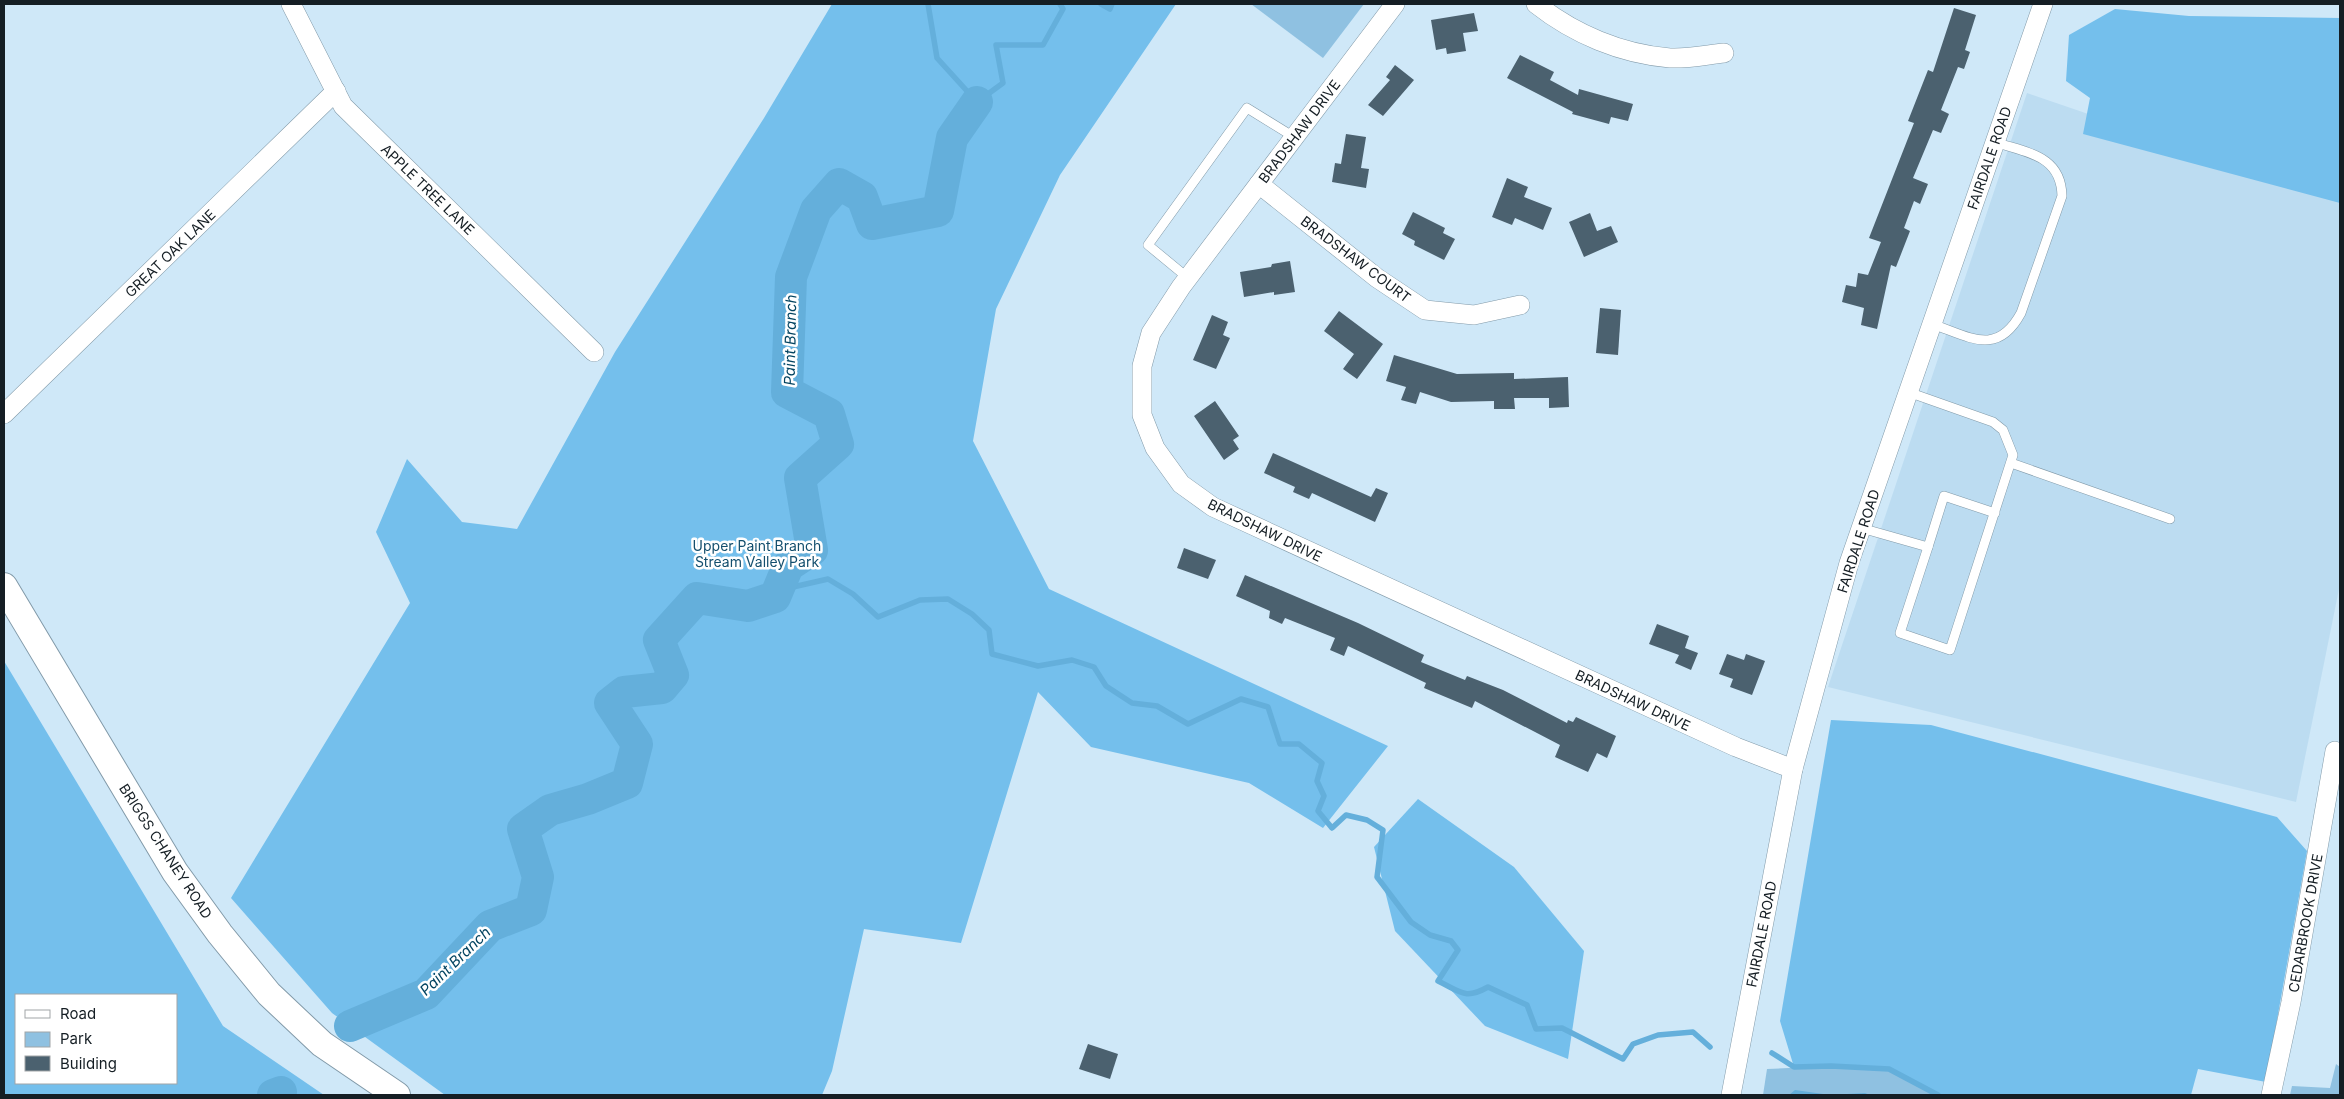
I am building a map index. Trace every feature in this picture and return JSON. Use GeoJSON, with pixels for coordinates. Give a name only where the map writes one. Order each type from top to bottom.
{"type":"FeatureCollection","features":[{"type":"Feature","properties":{"kind":"main road","name":"BRIGGS CHANEY ROAD"},"geometry":{"type":"LineString","coordinates":[[4,586],[176,872],[220,934],[269,994],[322,1044],[397,1095]]}},
{"type":"Feature","properties":{"kind":"street","name":"APPLE TREE LANE"},"geometry":{"type":"LineString","coordinates":[[291,4],[343,106],[594,352]]}},
{"type":"Feature","properties":{"kind":"street","name":"BRADSHAW DRIVE"},"geometry":{"type":"LineString","coordinates":[[1395,4],[1188,278],[1151,333],[1142,366],[1142,415],[1155,448],[1181,484],[1213,507],[1736,748],[1792,769]]}},
{"type":"Feature","properties":{"kind":"street"},"geometry":{"type":"LineString","coordinates":[[1536,4],[1589,38],[1621,49],[1671,58],[1724,53]]}},
{"type":"Feature","properties":{"kind":"street","name":"FAIRDALE ROAD"},"geometry":{"type":"LineString","coordinates":[[1731,1095],[1792,769],[1849,563],[2043,4]]}},
{"type":"Feature","properties":{"kind":"street","name":"GREAT OAK LANE"},"geometry":{"type":"LineString","coordinates":[[4,414],[336,91]]}},
{"type":"Feature","properties":{"kind":"street","name":"BRADSHAW COURT"},"geometry":{"type":"LineString","coordinates":[[1259,184],[1377,278],[1425,310],[1474,315],[1520,305]]}},
{"type":"Feature","properties":{"kind":"street","name":"CEDARBROOK DRIVE"},"geometry":{"type":"LineString","coordinates":[[2271,1095],[2291,1002],[2335,751]]}},
{"type":"Feature","properties":{"kind":"lane"},"geometry":{"type":"LineString","coordinates":[[1188,278],[1148,245],[1248,108],[1294,137]]}},
{"type":"Feature","properties":{"kind":"lane"},"geometry":{"type":"LineString","coordinates":[[1932,324],[1976,339],[1992,341],[2004,336],[2014,327],[2021,313],[2062,196],[2062,183],[2057,171],[2048,161],[1995,142]]}},
{"type":"Feature","properties":{"kind":"lane"},"geometry":{"type":"LineString","coordinates":[[1908,392],[1993,422],[2003,430],[2013,455],[1950,650],[1900,633],[1944,496],[1994,513]]}},
{"type":"Feature","properties":{"kind":"lane"},"geometry":{"type":"LineString","coordinates":[[2010,463],[2170,519]]}},
{"type":"Feature","properties":{"kind":"lane"},"geometry":{"type":"LineString","coordinates":[[1861,528],[1928,547]]}},
{"type":"Feature","properties":{"kind":"shaded area"},"geometry":{"type":"Polygon","coordinates":[[[2027,93],[2340,200],[2340,584],[2296,802],[1828,687],[2027,93]]]}},
{"type":"Feature","properties":{"kind":"shaded area"},"geometry":{"type":"Polygon","coordinates":[[[1795,1090],[1830,1095],[1789,1095],[1795,1090]]]}},
{"type":"Feature","properties":{"kind":"shaded area"},"geometry":{"type":"Polygon","coordinates":[[[1865,1093],[1870,1095],[1830,1095],[1865,1093]]]}},
{"type":"Feature","properties":{"kind":"green space","name":"Upper Paint Branch Stream Valley Park"},"geometry":{"type":"Polygon","coordinates":[[[832,4],[1176,4],[1060,175],[996,309],[973,441],[1049,589],[1388,746],[1323,828],[1249,783],[1091,747],[1038,692],[961,943],[864,929],[832,1071],[822,1095],[445,1095],[332,1013],[231,898],[410,603],[376,532],[407,459],[462,522],[517,529],[615,352],[764,118],[832,4]]]}},
{"type":"Feature","properties":{"kind":"green space"},"geometry":{"type":"Polygon","coordinates":[[[1251,4],[1364,4],[1323,58],[1251,4]]]}},
{"type":"Feature","properties":{"kind":"green space"},"geometry":{"type":"Polygon","coordinates":[[[2115,9],[2189,16],[2340,18],[2340,203],[2083,134],[2090,98],[2066,81],[2069,35],[2115,9]]]}},
{"type":"Feature","properties":{"kind":"green space"},"geometry":{"type":"Polygon","coordinates":[[[4,661],[223,1026],[324,1095],[4,1095],[4,661]]]}},
{"type":"Feature","properties":{"kind":"green space"},"geometry":{"type":"Polygon","coordinates":[[[1831,720],[1931,725],[2277,817],[2307,851],[2266,1082],[2198,1069],[2191,1095],[1938,1095],[1889,1069],[1831,1066],[1794,1067],[1780,1021],[1831,720]]]}},
{"type":"Feature","properties":{"kind":"green space"},"geometry":{"type":"Polygon","coordinates":[[[1418,799],[1514,867],[1584,951],[1568,1059],[1485,1026],[1395,931],[1374,847],[1418,799]]]}},
{"type":"Feature","properties":{"kind":"green space"},"geometry":{"type":"Polygon","coordinates":[[[2336,1064],[2340,1067],[2340,1095],[2290,1095],[2292,1086],[2330,1088],[2336,1064]]]}},
{"type":"Feature","properties":{"kind":"green space"},"geometry":{"type":"Polygon","coordinates":[[[1831,1066],[1889,1069],[1938,1095],[1763,1095],[1767,1069],[1831,1066]]]}},
{"type":"Feature","properties":{"kind":"building"},"geometry":{"type":"Polygon","coordinates":[[[1954,8],[1976,15],[1965,50],[1970,52],[1964,69],[1958,67],[1941,110],[1949,114],[1941,133],[1933,130],[1913,178],[1928,184],[1920,204],[1914,201],[1904,228],[1910,231],[1896,267],[1891,265],[1877,329],[1861,325],[1864,308],[1842,302],[1846,285],[1856,287],[1858,273],[1868,275],[1881,242],[1869,238],[1914,123],[1908,121],[1928,70],[1933,72],[1954,8]]]}},
{"type":"Feature","properties":{"kind":"building"},"geometry":{"type":"Polygon","coordinates":[[[1474,13],[1478,31],[1463,33],[1466,51],[1447,54],[1446,48],[1436,50],[1431,20],[1474,13]]]}},
{"type":"Feature","properties":{"kind":"building"},"geometry":{"type":"Polygon","coordinates":[[[1520,55],[1554,72],[1550,80],[1578,95],[1579,89],[1633,104],[1628,121],[1611,117],[1609,124],[1572,114],[1573,112],[1507,78],[1520,55]]]}},
{"type":"Feature","properties":{"kind":"building"},"geometry":{"type":"Polygon","coordinates":[[[1395,65],[1414,80],[1383,116],[1368,105],[1390,80],[1386,77],[1395,65]]]}},
{"type":"Feature","properties":{"kind":"building"},"geometry":{"type":"Polygon","coordinates":[[[1346,134],[1366,137],[1361,168],[1369,169],[1366,188],[1332,182],[1335,163],[1341,164],[1346,134]]]}},
{"type":"Feature","properties":{"kind":"building"},"geometry":{"type":"Polygon","coordinates":[[[1507,178],[1528,187],[1524,197],[1552,208],[1543,230],[1515,218],[1512,225],[1492,217],[1507,178]]]}},
{"type":"Feature","properties":{"kind":"building"},"geometry":{"type":"Polygon","coordinates":[[[1413,212],[1445,228],[1443,233],[1455,239],[1444,260],[1414,245],[1415,241],[1402,234],[1413,212]]]}},
{"type":"Feature","properties":{"kind":"building"},"geometry":{"type":"Polygon","coordinates":[[[1590,213],[1597,231],[1611,226],[1618,242],[1584,257],[1569,222],[1590,213]]]}},
{"type":"Feature","properties":{"kind":"building"},"geometry":{"type":"Polygon","coordinates":[[[1290,261],[1295,292],[1274,295],[1274,292],[1244,297],[1240,272],[1271,267],[1272,264],[1290,261]]]}},
{"type":"Feature","properties":{"kind":"building"},"geometry":{"type":"Polygon","coordinates":[[[1600,308],[1621,310],[1618,355],[1596,353],[1600,308]]]}},
{"type":"Feature","properties":{"kind":"building"},"geometry":{"type":"Polygon","coordinates":[[[1339,311],[1383,344],[1357,379],[1343,369],[1354,354],[1324,331],[1339,311]]]}},
{"type":"Feature","properties":{"kind":"building"},"geometry":{"type":"Polygon","coordinates":[[[1212,315],[1228,322],[1223,335],[1230,338],[1216,369],[1193,360],[1212,315]]]}},
{"type":"Feature","properties":{"kind":"building"},"geometry":{"type":"Polygon","coordinates":[[[1394,355],[1457,374],[1514,373],[1514,379],[1568,377],[1569,407],[1549,408],[1549,398],[1514,398],[1515,409],[1494,409],[1494,401],[1451,402],[1420,392],[1416,404],[1401,400],[1406,387],[1386,381],[1394,355]]]}},
{"type":"Feature","properties":{"kind":"building"},"geometry":{"type":"Polygon","coordinates":[[[1215,401],[1239,436],[1233,440],[1239,449],[1224,460],[1194,416],[1215,401]]]}},
{"type":"Feature","properties":{"kind":"building"},"geometry":{"type":"Polygon","coordinates":[[[1273,453],[1371,497],[1376,488],[1388,493],[1375,522],[1312,493],[1309,499],[1293,492],[1295,487],[1264,473],[1273,453]]]}},
{"type":"Feature","properties":{"kind":"building"},"geometry":{"type":"Polygon","coordinates":[[[1184,548],[1216,560],[1208,579],[1177,568],[1184,548]]]}},
{"type":"Feature","properties":{"kind":"building"},"geometry":{"type":"Polygon","coordinates":[[[1245,575],[1358,623],[1424,655],[1421,662],[1465,680],[1467,676],[1503,690],[1567,723],[1568,720],[1573,722],[1576,717],[1616,736],[1607,758],[1597,753],[1588,772],[1555,757],[1560,745],[1475,701],[1472,708],[1424,688],[1426,683],[1348,646],[1344,656],[1330,650],[1335,638],[1285,618],[1282,624],[1269,618],[1270,611],[1236,596],[1245,575]]]}},
{"type":"Feature","properties":{"kind":"building"},"geometry":{"type":"Polygon","coordinates":[[[1657,624],[1689,636],[1685,648],[1698,653],[1691,670],[1675,663],[1679,655],[1649,644],[1657,624]]]}},
{"type":"Feature","properties":{"kind":"building"},"geometry":{"type":"Polygon","coordinates":[[[1727,654],[1744,660],[1746,654],[1765,661],[1752,695],[1730,687],[1733,679],[1719,674],[1727,654]]]}},
{"type":"Feature","properties":{"kind":"building"},"geometry":{"type":"Polygon","coordinates":[[[1088,1044],[1118,1054],[1110,1079],[1079,1069],[1088,1044]]]}},
{"type":"Feature","properties":{"kind":"waterway"},"geometry":{"type":"LineString","coordinates":[[928,4],[937,58],[977,102],[1003,83],[996,45],[1043,45],[1063,9],[1060,4]]}},
{"type":"Feature","properties":{"kind":"waterway"},"geometry":{"type":"LineString","coordinates":[[1101,4],[1110,9],[1112,4]]}},
{"type":"Feature","properties":{"kind":"waterway","name":"Paint Branch"},"geometry":{"type":"LineString","coordinates":[[350,1026],[426,994],[490,926],[531,910],[538,877],[523,829],[550,810],[588,799],[627,783],[637,744],[610,703],[624,692],[662,688],[673,675],[659,640],[697,598],[748,606],[775,597],[788,566],[812,550],[800,478],[838,444],[829,414],[787,392],[791,277],[816,210],[839,184],[862,197],[872,224],[938,211],[952,138],[977,102]]}},
{"type":"Feature","properties":{"kind":"waterway"},"geometry":{"type":"LineString","coordinates":[[775,597],[793,587],[828,579],[853,594],[878,617],[920,600],[948,599],[972,614],[989,630],[992,654],[1038,666],[1072,660],[1094,667],[1106,686],[1132,703],[1157,706],[1188,724],[1241,699],[1268,707],[1280,744],[1299,744],[1322,763],[1317,781],[1324,796],[1318,811],[1332,828],[1346,815],[1367,820],[1383,830],[1377,877],[1411,922],[1430,935],[1451,941],[1458,950],[1438,981],[1468,994],[1488,987],[1527,1005],[1536,1029],[1562,1028],[1623,1059],[1633,1044],[1658,1035],[1693,1032],[1710,1047]]}},
{"type":"Feature","properties":{"kind":"waterway"},"geometry":{"type":"LineString","coordinates":[[1772,1053],[1794,1067],[1831,1066],[1889,1069],[1938,1095]]}},
{"type":"Feature","properties":{"kind":"waterway","name":"Paint Branch"},"geometry":{"type":"LineString","coordinates":[[273,1095],[281,1092]]}}]}
